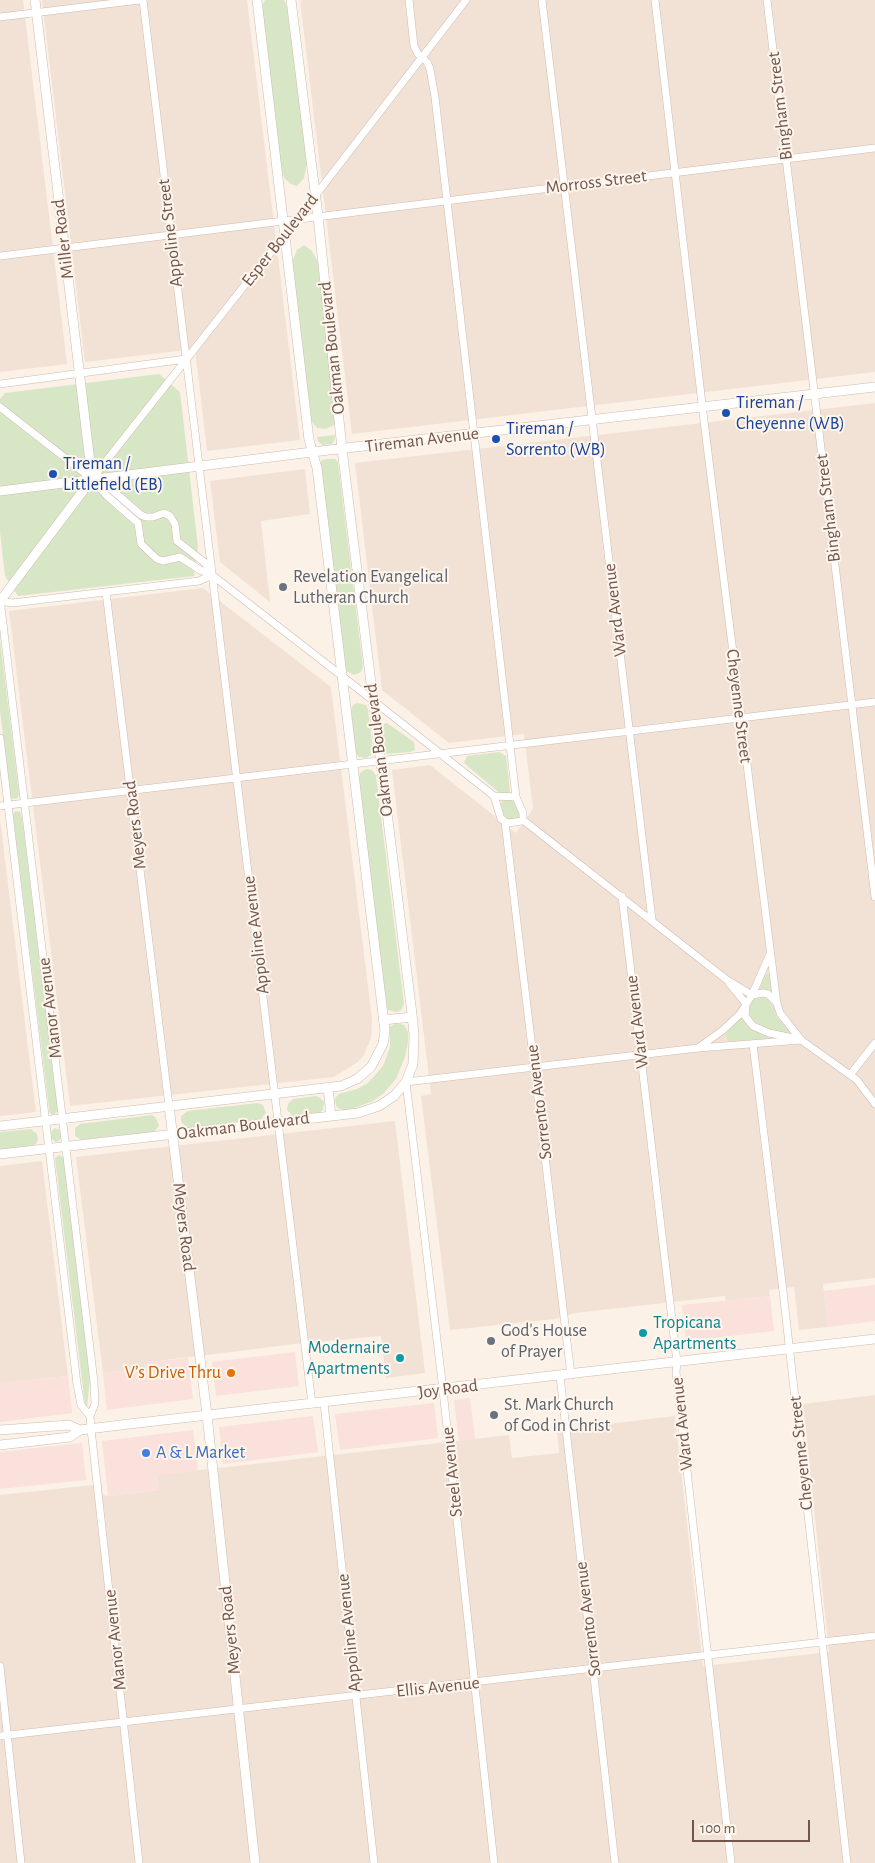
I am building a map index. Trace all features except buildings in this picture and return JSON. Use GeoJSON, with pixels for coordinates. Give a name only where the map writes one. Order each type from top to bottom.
{"type":"FeatureCollection","features":[{"type":"Feature","properties":{"kind":"street","name":"Miller Road"},"geometry":{"type":"LineString","coordinates":[[34,0],[92,478]]}},
{"type":"Feature","properties":{"kind":"street"},"geometry":{"type":"LineString","coordinates":[[0,17],[141,0]]}},
{"type":"Feature","properties":{"kind":"street","name":"Appoline Street"},"geometry":{"type":"LineString","coordinates":[[141,0],[199,466]]}},
{"type":"Feature","properties":{"kind":"street","name":"Oakman Boulevard"},"geometry":{"type":"LineString","coordinates":[[0,1126],[328,1087],[351,1082],[363,1075],[371,1068],[383,1044],[385,1031],[317,468],[309,440],[256,0]]}},
{"type":"Feature","properties":{"kind":"street","name":"Oakman Boulevard"},"geometry":{"type":"LineString","coordinates":[[0,1154],[358,1113],[379,1106],[394,1096],[406,1082],[411,1071],[414,1057],[412,1016],[342,449],[318,216],[291,0]]}},
{"type":"Feature","properties":{"kind":"street"},"geometry":{"type":"LineString","coordinates":[[409,0],[414,46],[430,69],[435,96],[516,797],[519,801],[523,820],[727,980],[752,995],[768,994],[801,1040],[850,1075],[863,1087],[875,1104]]}},
{"type":"Feature","properties":{"kind":"street","name":"Esper Boulevard"},"geometry":{"type":"LineString","coordinates":[[92,478],[423,58],[466,0]]}},
{"type":"Feature","properties":{"kind":"street","name":"Ward Avenue"},"geometry":{"type":"LineString","coordinates":[[542,0],[652,920]]}},
{"type":"Feature","properties":{"kind":"street","name":"Cheyenne Street"},"geometry":{"type":"LineString","coordinates":[[655,0],[777,1004]]}},
{"type":"Feature","properties":{"kind":"street","name":"Bingham Street"},"geometry":{"type":"LineString","coordinates":[[768,0],[875,897]]}},
{"type":"Feature","properties":{"kind":"street","name":"Morross Street"},"geometry":{"type":"LineString","coordinates":[[283,220],[875,148]]}},
{"type":"Feature","properties":{"kind":"street"},"geometry":{"type":"LineString","coordinates":[[0,256],[283,220]]}},
{"type":"Feature","properties":{"kind":"street"},"geometry":{"type":"LineString","coordinates":[[0,384],[80,372],[186,360]]}},
{"type":"Feature","properties":{"kind":"street","name":"Tireman Avenue"},"geometry":{"type":"LineString","coordinates":[[0,491],[92,478],[875,387]]}},
{"type":"Feature","properties":{"kind":"street"},"geometry":{"type":"LineString","coordinates":[[0,407],[144,516],[153,517],[164,513],[170,516],[175,524],[177,541],[204,562],[212,575]]}},
{"type":"Feature","properties":{"kind":"street","name":"Appoline Avenue"},"geometry":{"type":"LineString","coordinates":[[199,466],[312,1404]]}},
{"type":"Feature","properties":{"kind":"street"},"geometry":{"type":"LineString","coordinates":[[92,478],[107,496],[138,523],[142,544],[157,559],[164,561],[180,557],[200,570],[212,575],[494,796],[516,797]]}},
{"type":"Feature","properties":{"kind":"street"},"geometry":{"type":"LineString","coordinates":[[92,478],[0,600],[12,603],[106,592],[199,581],[212,575]]}},
{"type":"Feature","properties":{"kind":"street","name":"Meyers Road"},"geometry":{"type":"LineString","coordinates":[[106,592],[207,1415],[255,1863]]}},
{"type":"Feature","properties":{"kind":"street","name":"Manor Avenue"},"geometry":{"type":"LineString","coordinates":[[0,600],[94,1382],[95,1404],[90,1416],[91,1429],[139,1863]]}},
{"type":"Feature","properties":{"kind":"street"},"geometry":{"type":"LineString","coordinates":[[0,806],[875,702]]}},
{"type":"Feature","properties":{"kind":"street","name":"Manor Avenue"},"geometry":{"type":"LineString","coordinates":[[0,738],[78,1391],[80,1405],[90,1416]]}},
{"type":"Feature","properties":{"kind":"street","name":"Sorrento Avenue"},"geometry":{"type":"LineString","coordinates":[[494,796],[505,826],[571,1375]]}},
{"type":"Feature","properties":{"kind":"street"},"geometry":{"type":"LineString","coordinates":[[505,826],[523,820]]}},
{"type":"Feature","properties":{"kind":"street","name":"Ward Avenue"},"geometry":{"type":"LineString","coordinates":[[622,896],[677,1362],[676,1372],[730,1863]]}},
{"type":"Feature","properties":{"kind":"street"},"geometry":{"type":"LineString","coordinates":[[698,1048],[733,1022],[740,1014],[752,995],[770,955]]}},
{"type":"Feature","properties":{"kind":"street"},"geometry":{"type":"LineString","coordinates":[[727,980],[746,1004],[745,1016],[753,1026],[769,1033],[801,1040]]}},
{"type":"Feature","properties":{"kind":"street"},"geometry":{"type":"LineString","coordinates":[[383,1020],[412,1016]]}},
{"type":"Feature","properties":{"kind":"street"},"geometry":{"type":"LineString","coordinates":[[406,1082],[698,1048],[801,1040]]}},
{"type":"Feature","properties":{"kind":"street"},"geometry":{"type":"LineString","coordinates":[[850,1075],[875,1043]]}},
{"type":"Feature","properties":{"kind":"street","name":"Cheyenne Street"},"geometry":{"type":"LineString","coordinates":[[753,1044],[790,1349],[847,1863]]}},
{"type":"Feature","properties":{"kind":"street","name":"Steel Avenue"},"geometry":{"type":"LineString","coordinates":[[406,1082],[443,1390],[494,1863]]}},
{"type":"Feature","properties":{"kind":"street"},"geometry":{"type":"LineString","coordinates":[[328,1087],[331,1116]]}},
{"type":"Feature","properties":{"kind":"street","name":"Joy Road"},"geometry":{"type":"LineString","coordinates":[[0,1430],[69,1425],[80,1430],[91,1429],[875,1339]]}},
{"type":"Feature","properties":{"kind":"street","name":"Sorrento Avenue"},"geometry":{"type":"LineString","coordinates":[[560,1376],[615,1863]]}},
{"type":"Feature","properties":{"kind":"street","name":"Appoline Avenue"},"geometry":{"type":"LineString","coordinates":[[324,1403],[374,1863]]}},
{"type":"Feature","properties":{"kind":"street","name":"Joy Road"},"geometry":{"type":"LineString","coordinates":[[0,1445],[70,1437],[80,1430]]}},
{"type":"Feature","properties":{"kind":"street","name":"Ellis Avenue"},"geometry":{"type":"LineString","coordinates":[[4,1736],[875,1636]]}},
{"type":"Feature","properties":{"kind":"street"},"geometry":{"type":"LineString","coordinates":[[0,1666],[4,1736],[21,1863]]}},
{"type":"Feature","properties":{"kind":"shaded area"},"geometry":{"type":"Polygon","coordinates":[[[0,0],[23,0],[67,364],[0,372],[0,0]]]}},
{"type":"Feature","properties":{"kind":"shaded area"},"geometry":{"type":"Polygon","coordinates":[[[42,0],[247,0],[300,440],[207,451],[195,349],[85,362],[42,0]]]}},
{"type":"Feature","properties":{"kind":"shaded area"},"geometry":{"type":"Polygon","coordinates":[[[300,0],[875,0],[875,372],[352,434],[300,0]]]}},
{"type":"Feature","properties":{"kind":"shaded area"},"geometry":{"type":"Polygon","coordinates":[[[875,403],[875,1278],[823,1284],[828,1327],[799,1330],[794,1287],[769,1290],[770,1296],[726,1301],[725,1296],[575,1313],[555,1319],[450,1330],[421,1096],[431,1094],[392,770],[430,765],[516,833],[533,809],[524,734],[449,743],[382,690],[355,463],[875,403]]]}},
{"type":"Feature","properties":{"kind":"shaded area"},"geometry":{"type":"Polygon","coordinates":[[[305,469],[310,514],[261,521],[270,602],[220,562],[210,481],[305,469]]]}},
{"type":"Feature","properties":{"kind":"shaded area"},"geometry":{"type":"Polygon","coordinates":[[[203,588],[331,687],[372,1019],[371,1038],[364,1055],[358,1062],[334,1077],[70,1106],[9,611],[203,588]]]}},
{"type":"Feature","properties":{"kind":"shaded area"},"geometry":{"type":"Polygon","coordinates":[[[0,819],[36,1112],[0,1116],[0,819]]]}},
{"type":"Feature","properties":{"kind":"shaded area"},"geometry":{"type":"Polygon","coordinates":[[[395,1121],[425,1373],[386,1378],[381,1336],[295,1344],[150,1362],[144,1368],[103,1373],[76,1157],[395,1121]]]}},
{"type":"Feature","properties":{"kind":"shaded area"},"geometry":{"type":"Polygon","coordinates":[[[42,1161],[68,1376],[0,1383],[0,1166],[42,1161]]]}},
{"type":"Feature","properties":{"kind":"shaded area"},"geometry":{"type":"Polygon","coordinates":[[[875,1285],[875,1321],[828,1327],[824,1291],[875,1285]]]}},
{"type":"Feature","properties":{"kind":"shaded area"},"geometry":{"type":"Polygon","coordinates":[[[770,1296],[774,1331],[686,1341],[682,1305],[770,1296]]]}},
{"type":"Feature","properties":{"kind":"shaded area"},"geometry":{"type":"Polygon","coordinates":[[[295,1352],[299,1386],[216,1396],[212,1362],[295,1352]]]}},
{"type":"Feature","properties":{"kind":"shaded area"},"geometry":{"type":"Polygon","coordinates":[[[188,1358],[193,1399],[107,1410],[103,1373],[144,1368],[150,1362],[188,1358]]]}},
{"type":"Feature","properties":{"kind":"shaded area"},"geometry":{"type":"Polygon","coordinates":[[[68,1376],[72,1413],[0,1422],[0,1383],[68,1376]]]}},
{"type":"Feature","properties":{"kind":"shaded area"},"geometry":{"type":"Polygon","coordinates":[[[875,1395],[875,1863],[0,1863],[0,1495],[102,1484],[103,1495],[108,1496],[159,1490],[157,1475],[509,1435],[512,1458],[559,1453],[557,1430],[675,1416],[703,1666],[829,1652],[803,1404],[875,1395]]]}},
{"type":"Feature","properties":{"kind":"shaded area"},"geometry":{"type":"Polygon","coordinates":[[[470,1398],[475,1439],[459,1441],[454,1400],[470,1398]]]}},
{"type":"Feature","properties":{"kind":"shaded area"},"geometry":{"type":"Polygon","coordinates":[[[434,1403],[438,1438],[340,1450],[335,1414],[434,1403]]]}},
{"type":"Feature","properties":{"kind":"shaded area"},"geometry":{"type":"Polygon","coordinates":[[[313,1416],[318,1452],[223,1464],[219,1427],[313,1416]]]}},
{"type":"Feature","properties":{"kind":"shaded area"},"geometry":{"type":"Polygon","coordinates":[[[193,1430],[198,1471],[157,1475],[159,1490],[108,1496],[102,1441],[193,1430]]]}},
{"type":"Feature","properties":{"kind":"shaded area"},"geometry":{"type":"Polygon","coordinates":[[[82,1443],[86,1480],[0,1489],[0,1452],[82,1443]]]}},
{"type":"Feature","properties":{"kind":"green space"},"geometry":{"type":"Polygon","coordinates":[[[265,0],[284,0],[287,7],[307,162],[304,178],[297,186],[285,179],[281,169],[262,7],[265,0]]]}},
{"type":"Feature","properties":{"kind":"green space"},"geometry":{"type":"Polygon","coordinates":[[[304,245],[312,251],[319,264],[336,420],[334,425],[326,429],[317,428],[311,421],[292,263],[297,250],[304,245]]]}},
{"type":"Feature","properties":{"kind":"green space"},"geometry":{"type":"Polygon","coordinates":[[[159,374],[180,392],[198,547],[194,576],[18,596],[5,576],[0,532],[0,399],[5,393],[159,374]]]}},
{"type":"Feature","properties":{"kind":"green space"},"geometry":{"type":"Polygon","coordinates":[[[335,435],[332,444],[322,445],[317,437],[335,435]]]}},
{"type":"Feature","properties":{"kind":"green space"},"geometry":{"type":"Polygon","coordinates":[[[335,459],[338,462],[363,667],[361,672],[354,675],[346,671],[320,464],[322,460],[335,459]]]}},
{"type":"Feature","properties":{"kind":"green space"},"geometry":{"type":"Polygon","coordinates":[[[0,640],[19,793],[18,798],[14,799],[11,798],[10,793],[0,710],[0,640]]]}},
{"type":"Feature","properties":{"kind":"green space"},"geometry":{"type":"Polygon","coordinates":[[[357,703],[366,705],[368,710],[373,751],[366,758],[359,757],[356,753],[351,710],[353,705],[357,703]]]}},
{"type":"Feature","properties":{"kind":"green space"},"geometry":{"type":"Polygon","coordinates":[[[387,723],[414,742],[415,750],[387,754],[384,751],[382,728],[387,723]]]}},
{"type":"Feature","properties":{"kind":"green space"},"geometry":{"type":"Polygon","coordinates":[[[499,752],[506,756],[509,794],[502,795],[464,763],[467,756],[499,752]]]}},
{"type":"Feature","properties":{"kind":"green space"},"geometry":{"type":"Polygon","coordinates":[[[366,769],[372,770],[376,776],[404,1004],[401,1010],[397,1012],[388,1010],[386,1006],[359,777],[360,773],[366,769]]]}},
{"type":"Feature","properties":{"kind":"green space"},"geometry":{"type":"Polygon","coordinates":[[[512,799],[517,803],[521,815],[520,818],[509,820],[504,815],[500,804],[502,801],[512,799]]]}},
{"type":"Feature","properties":{"kind":"green space"},"geometry":{"type":"Polygon","coordinates":[[[17,811],[20,812],[22,817],[58,1111],[53,1115],[49,1109],[13,815],[17,811]]]}},
{"type":"Feature","properties":{"kind":"green space"},"geometry":{"type":"Polygon","coordinates":[[[769,974],[774,993],[760,989],[765,975],[769,974]]]}},
{"type":"Feature","properties":{"kind":"green space"},"geometry":{"type":"Polygon","coordinates":[[[761,996],[770,1001],[777,1018],[790,1030],[788,1034],[760,1026],[753,1021],[748,1010],[755,997],[761,996]]]}},
{"type":"Feature","properties":{"kind":"green space"},"geometry":{"type":"Polygon","coordinates":[[[742,1017],[752,1029],[777,1038],[729,1042],[726,1035],[727,1031],[742,1017]]]}},
{"type":"Feature","properties":{"kind":"green space"},"geometry":{"type":"Polygon","coordinates":[[[396,1023],[404,1025],[408,1032],[408,1042],[405,1057],[396,1079],[384,1093],[373,1101],[352,1109],[343,1110],[338,1108],[335,1098],[339,1094],[357,1089],[368,1083],[383,1066],[390,1047],[390,1027],[396,1023]]]}},
{"type":"Feature","properties":{"kind":"green space"},"geometry":{"type":"Polygon","coordinates":[[[316,1096],[324,1102],[323,1110],[318,1114],[295,1116],[287,1110],[288,1104],[293,1099],[316,1096]]]}},
{"type":"Feature","properties":{"kind":"green space"},"geometry":{"type":"Polygon","coordinates":[[[258,1103],[263,1105],[266,1113],[260,1120],[188,1128],[181,1120],[181,1116],[188,1111],[258,1103]]]}},
{"type":"Feature","properties":{"kind":"green space"},"geometry":{"type":"Polygon","coordinates":[[[152,1115],[156,1118],[159,1125],[153,1132],[81,1140],[75,1136],[75,1128],[80,1124],[152,1115]]]}},
{"type":"Feature","properties":{"kind":"green space"},"geometry":{"type":"Polygon","coordinates":[[[55,1128],[59,1130],[61,1135],[60,1140],[56,1142],[52,1139],[51,1132],[55,1128]]]}},
{"type":"Feature","properties":{"kind":"green space"},"geometry":{"type":"Polygon","coordinates":[[[31,1129],[37,1134],[38,1140],[35,1145],[0,1150],[0,1132],[31,1129]]]}},
{"type":"Feature","properties":{"kind":"green space"},"geometry":{"type":"Polygon","coordinates":[[[59,1155],[63,1157],[64,1161],[90,1378],[87,1408],[85,1405],[55,1158],[59,1155]]]}},
{"type":"Feature","properties":{"kind":"place","name":"Tireman / Cheyenne (WB)"},"geometry":{"type":"Point","coordinates":[726,413]}},
{"type":"Feature","properties":{"kind":"place","name":"Tireman / Sorrento (WB)"},"geometry":{"type":"Point","coordinates":[496,439]}},
{"type":"Feature","properties":{"kind":"place","name":"Tireman / Littlefield (EB)"},"geometry":{"type":"Point","coordinates":[53,474]}},
{"type":"Feature","properties":{"kind":"place","name":"Revelation Evangelical Lutheran Church"},"geometry":{"type":"Point","coordinates":[283,587]}},
{"type":"Feature","properties":{"kind":"place","name":"Tropicana Apartments"},"geometry":{"type":"Point","coordinates":[643,1333]}},
{"type":"Feature","properties":{"kind":"place","name":"God's House of Prayer"},"geometry":{"type":"Point","coordinates":[491,1341]}},
{"type":"Feature","properties":{"kind":"place","name":"Modernaire Apartments"},"geometry":{"type":"Point","coordinates":[400,1358]}},
{"type":"Feature","properties":{"kind":"place","name":"V’s Drive Thru"},"geometry":{"type":"Point","coordinates":[231,1373]}},
{"type":"Feature","properties":{"kind":"place","name":"St. Mark Church of God in Christ"},"geometry":{"type":"Point","coordinates":[494,1415]}},
{"type":"Feature","properties":{"kind":"place","name":"A & L Market"},"geometry":{"type":"Point","coordinates":[146,1453]}}]}
